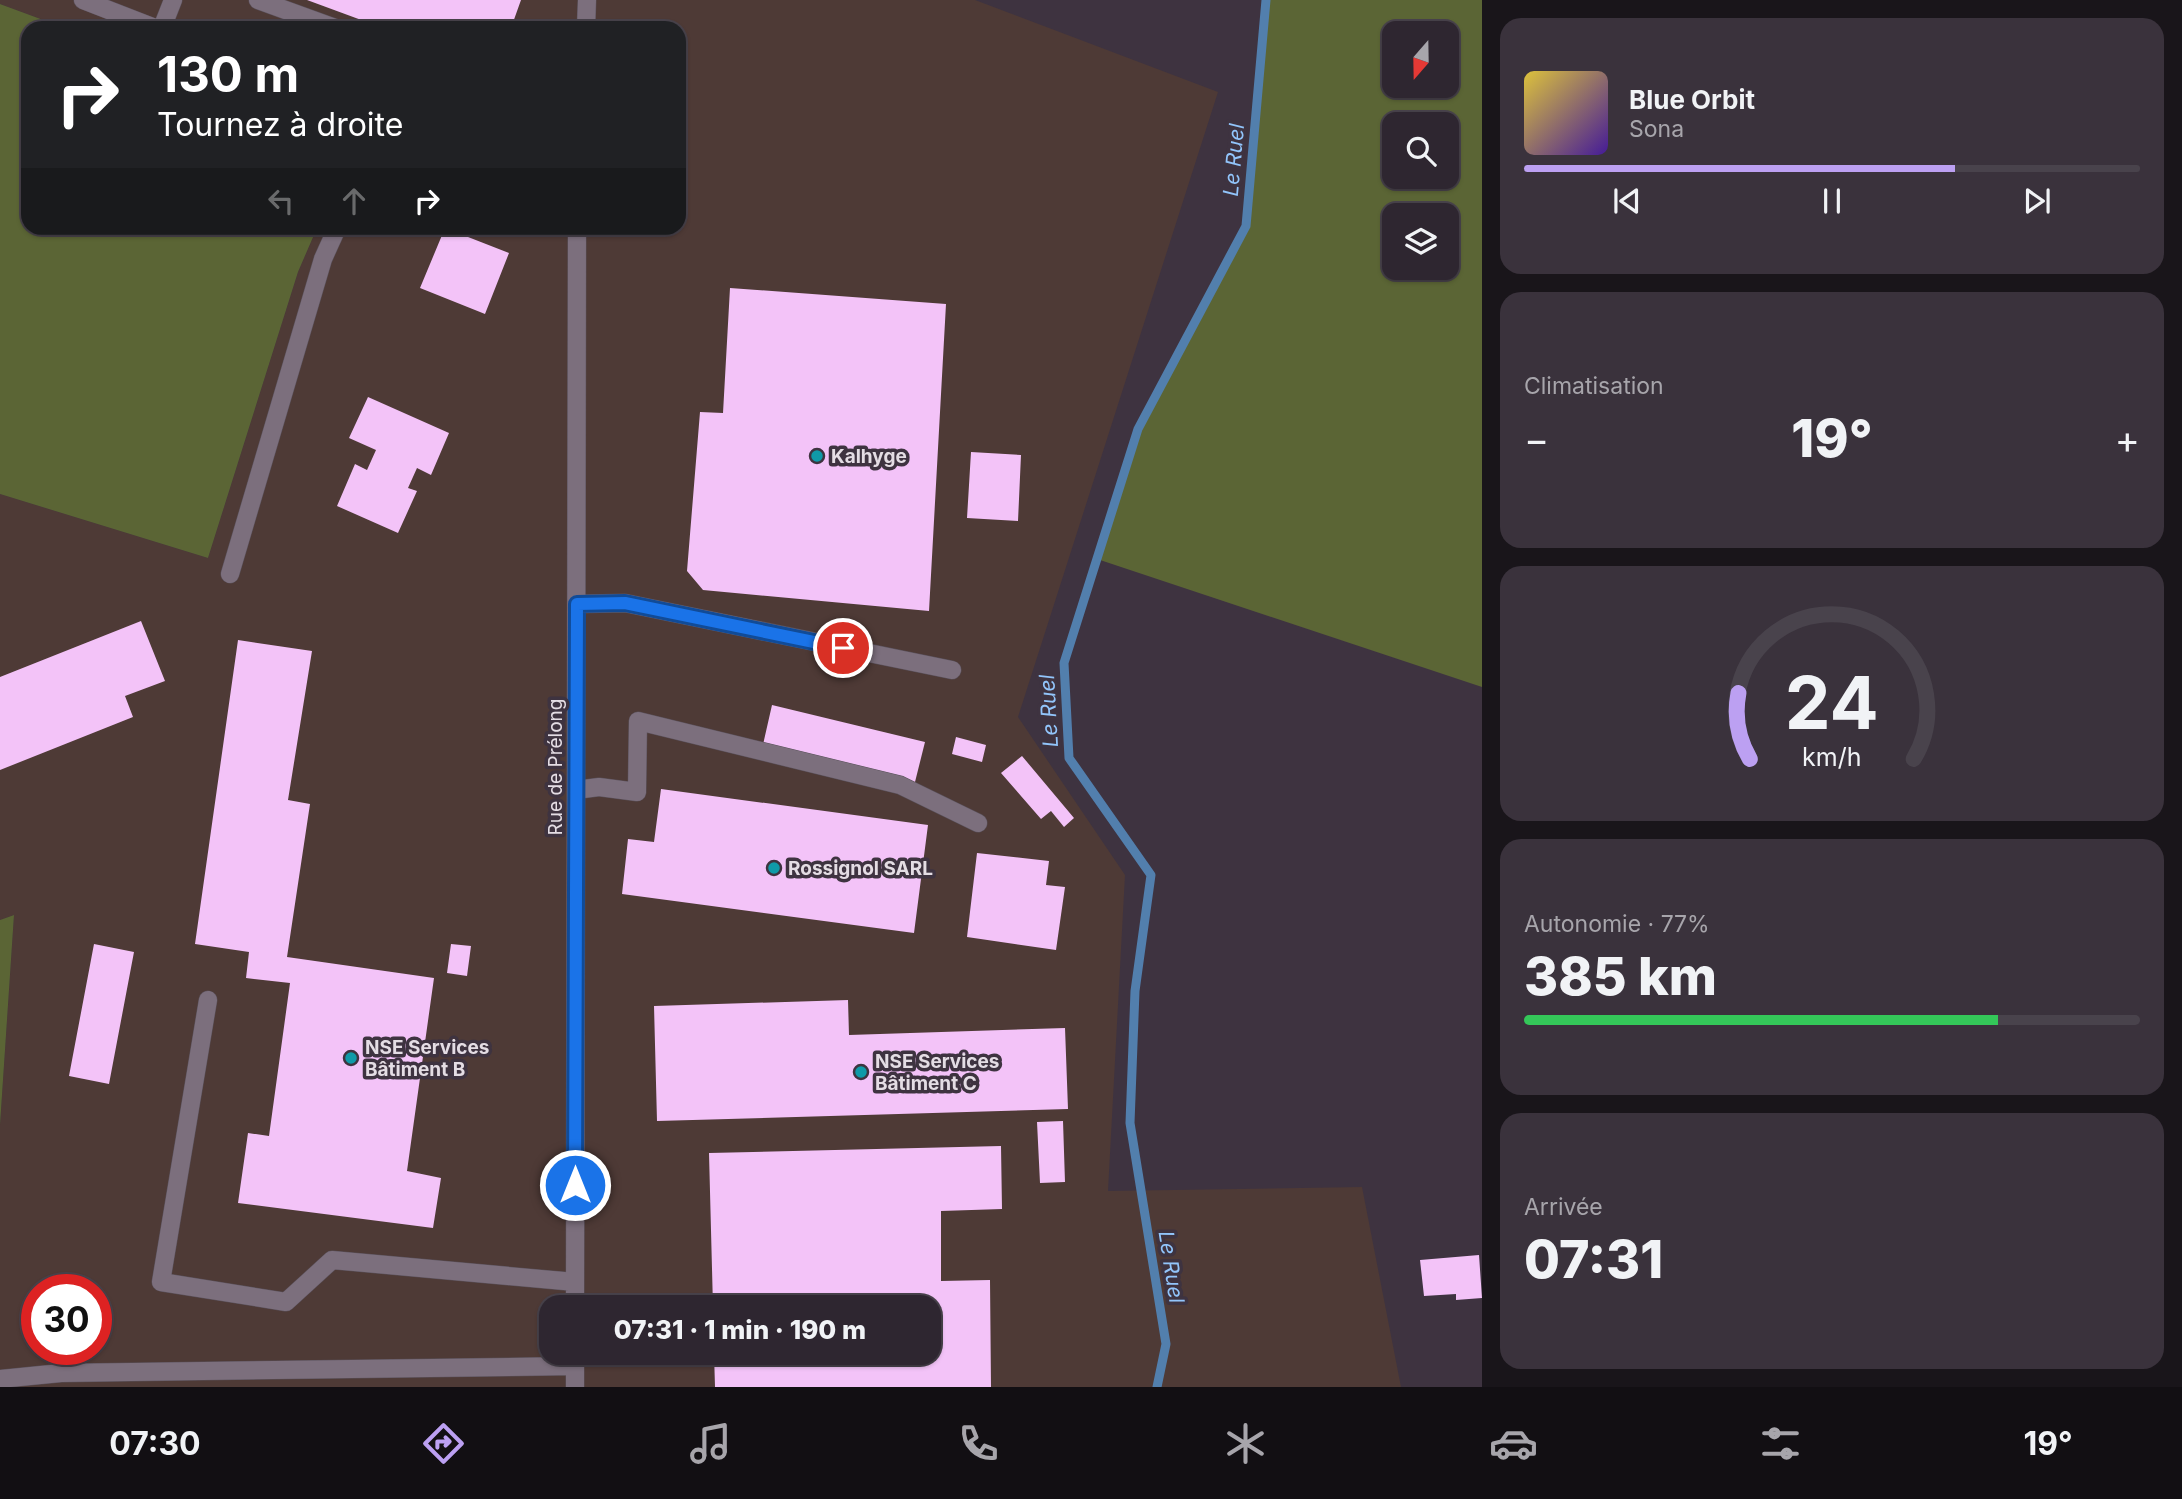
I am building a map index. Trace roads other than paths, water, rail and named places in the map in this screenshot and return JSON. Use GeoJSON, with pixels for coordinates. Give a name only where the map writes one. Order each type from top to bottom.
{"type":"FeatureCollection","features":[{"type":"Feature","properties":{"kind":"street"},"geometry":{"type":"LineString","coordinates":[[83,0],[137,21]]}},
{"type":"Feature","properties":{"kind":"street"},"geometry":{"type":"LineString","coordinates":[[165,21],[173,0]]}},
{"type":"Feature","properties":{"kind":"street"},"geometry":{"type":"LineString","coordinates":[[258,0],[316,21]]}},
{"type":"Feature","properties":{"kind":"street"},"geometry":{"type":"LineString","coordinates":[[586,21],[587,0]]}},
{"type":"Feature","properties":{"kind":"street"},"geometry":{"type":"LineString","coordinates":[[230,574],[323,260],[335,235]]}},
{"type":"Feature","properties":{"kind":"street","name":"Rue de Prélong"},"geometry":{"type":"LineString","coordinates":[[575,1295],[577,235]]}},
{"type":"Feature","properties":{"kind":"street"},"geometry":{"type":"LineString","coordinates":[[577,604],[625,603],[952,670]]}},
{"type":"Feature","properties":{"kind":"street"},"geometry":{"type":"LineString","coordinates":[[576,790],[599,787],[637,792],[638,721],[900,785],[978,823]]}},
{"type":"Feature","properties":{"kind":"street"},"geometry":{"type":"LineString","coordinates":[[208,999],[161,1282],[286,1302],[332,1260],[575,1282]]}},
{"type":"Feature","properties":{"kind":"street"},"geometry":{"type":"LineString","coordinates":[[3,1378],[61,1373],[539,1360]]}},
{"type":"Feature","properties":{"kind":"street"},"geometry":{"type":"LineString","coordinates":[[575,1365],[575,1387]]}},
{"type":"Feature","properties":{"kind":"waterway","name":"Le Ruel"},"geometry":{"type":"LineString","coordinates":[[1157,1387],[1166,1344],[1130,1123],[1135,991],[1151,875],[1069,758],[1064,663],[1138,429],[1246,226],[1266,0]]}},
{"type":"Feature","properties":{"kind":"place","name":"Kalhyge"},"geometry":{"type":"Point","coordinates":[817,456]}},
{"type":"Feature","properties":{"kind":"place","name":"Rossignol SARL"},"geometry":{"type":"Point","coordinates":[774,868]}},
{"type":"Feature","properties":{"kind":"place","name":"NSE Services Bâtiment B"},"geometry":{"type":"Point","coordinates":[351,1058]}},
{"type":"Feature","properties":{"kind":"place","name":"NSE Services Bâtiment C"},"geometry":{"type":"Point","coordinates":[861,1072]}}]}
